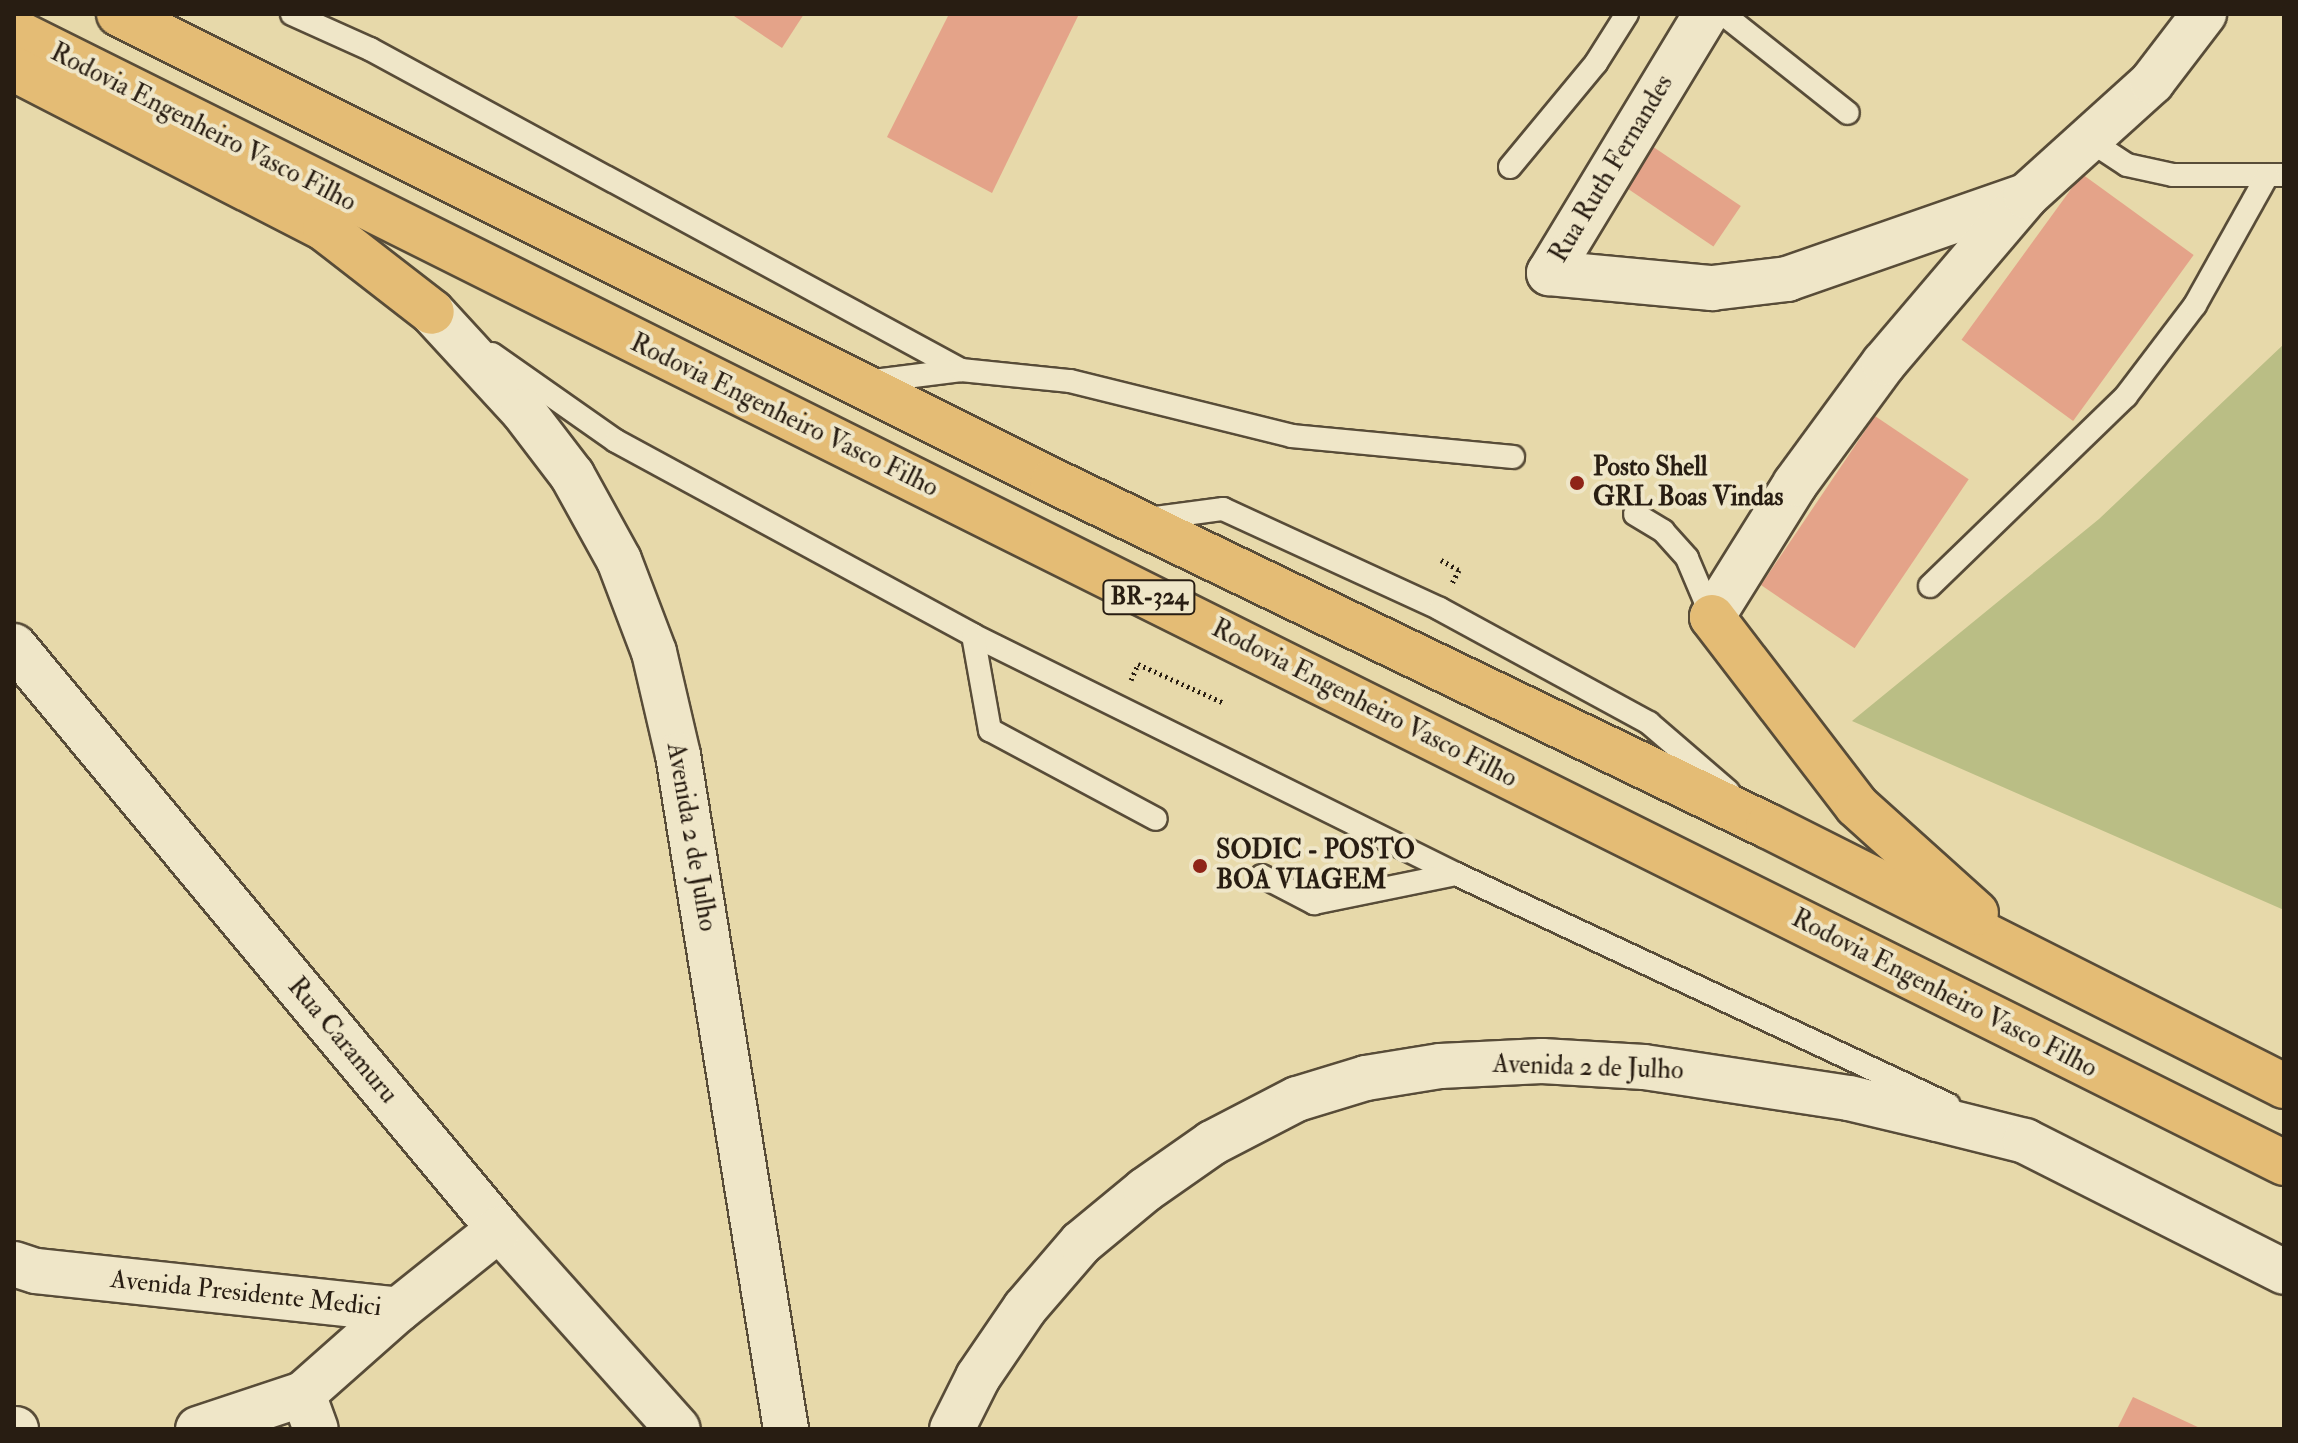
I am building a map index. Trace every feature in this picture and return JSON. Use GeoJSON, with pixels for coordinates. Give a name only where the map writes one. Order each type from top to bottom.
{"type":"FeatureCollection","features":[{"type":"Feature","properties":{"kind":"highway","name":"BR-324"},"geometry":{"type":"LineString","coordinates":[[119,14],[1135,521],[1768,826],[2284,1086]]}},
{"type":"Feature","properties":{"kind":"highway","name":"Rodovia Engenheiro Vasco Filho"},"geometry":{"type":"LineString","coordinates":[[14,31],[2284,1163]]}},
{"type":"Feature","properties":{"kind":"highway"},"geometry":{"type":"LineString","coordinates":[[14,69],[325,229],[432,312]]}},
{"type":"Feature","properties":{"kind":"highway"},"geometry":{"type":"LineString","coordinates":[[1712,617],[1857,806],[1979,915],[2085,985]]}},
{"type":"Feature","properties":{"kind":"street","name":"Rua Ruth Fernandes"},"geometry":{"type":"LineString","coordinates":[[1706,14],[1549,273],[1712,288],[1787,279],[2026,196]]}},
{"type":"Feature","properties":{"kind":"street","name":"Rua Ruth Fernandes"},"geometry":{"type":"LineString","coordinates":[[1712,617],[1795,484],[1884,363],[2026,196],[2152,82],[2204,14]]}},
{"type":"Feature","properties":{"kind":"street","name":"Avenida 2 de Julho"},"geometry":{"type":"LineString","coordinates":[[432,312],[523,411],[572,475],[619,560],[654,652],[678,755],[781,1379],[786,1429]]}},
{"type":"Feature","properties":{"kind":"street","name":"Rua Caramuru"},"geometry":{"type":"LineString","coordinates":[[14,646],[499,1229],[678,1429]]}},
{"type":"Feature","properties":{"kind":"street","name":"Avenida 2 de Julho"},"geometry":{"type":"LineString","coordinates":[[952,1429],[978,1377],[1009,1331],[1081,1243],[1212,1143],[1297,1099],[1366,1078],[1440,1066],[1542,1061],[1644,1067],[1849,1098],[2025,1141],[2284,1272]]}},
{"type":"Feature","properties":{"kind":"street","name":"Avenida Presidente Medici"},"geometry":{"type":"LineString","coordinates":[[14,1264],[63,1274],[398,1310],[499,1229]]}},
{"type":"Feature","properties":{"kind":"street"},"geometry":{"type":"LineString","coordinates":[[198,1429],[310,1411],[398,1310]]}},
{"type":"Feature","properties":{"kind":"lane"},"geometry":{"type":"LineString","coordinates":[[292,14],[370,49],[961,370]]}},
{"type":"Feature","properties":{"kind":"lane"},"geometry":{"type":"LineString","coordinates":[[1510,167],[1596,63],[1627,14]]}},
{"type":"Feature","properties":{"kind":"lane"},"geometry":{"type":"LineString","coordinates":[[1723,14],[1848,113]]}},
{"type":"Feature","properties":{"kind":"lane"},"geometry":{"type":"LineString","coordinates":[[2089,140],[2127,165],[2173,175],[2276,176]]}},
{"type":"Feature","properties":{"kind":"lane"},"geometry":{"type":"LineString","coordinates":[[1930,586],[2126,396],[2195,305],[2276,176]]}},
{"type":"Feature","properties":{"kind":"lane"},"geometry":{"type":"LineString","coordinates":[[432,312],[616,441],[973,635],[1456,874],[2025,1141]]}},
{"type":"Feature","properties":{"kind":"lane"},"geometry":{"type":"LineString","coordinates":[[857,383],[961,370],[1070,381],[1292,436],[1513,457]]}},
{"type":"Feature","properties":{"kind":"lane"},"geometry":{"type":"LineString","coordinates":[[1635,514],[1663,531],[1687,558],[1712,617]]}},
{"type":"Feature","properties":{"kind":"lane"},"geometry":{"type":"LineString","coordinates":[[973,635],[990,730],[1156,819]]}},
{"type":"Feature","properties":{"kind":"lane"},"geometry":{"type":"LineString","coordinates":[[1262,876],[1314,903],[1456,874]]}},
{"type":"Feature","properties":{"kind":"path"},"geometry":{"type":"LineString","coordinates":[[1119,707],[1138,664],[1224,703]]}},
{"type":"Feature","properties":{"kind":"green space"},"geometry":{"type":"Polygon","coordinates":[[[2284,344],[2284,910],[1852,721],[2099,519],[2284,344]]]}},
{"type":"Feature","properties":{"kind":"building"},"geometry":{"type":"Polygon","coordinates":[[[731,14],[804,14],[782,48],[731,14]]]}},
{"type":"Feature","properties":{"kind":"building"},"geometry":{"type":"Polygon","coordinates":[[[949,14],[1079,14],[992,193],[887,137],[949,14]]]}},
{"type":"Feature","properties":{"kind":"building"},"geometry":{"type":"Polygon","coordinates":[[[1643,140],[1741,206],[1713,247],[1616,181],[1643,140]]]}},
{"type":"Feature","properties":{"kind":"building"},"geometry":{"type":"Polygon","coordinates":[[[2082,174],[2194,255],[2073,421],[1962,340],[2082,174]]]}},
{"type":"Feature","properties":{"kind":"building"},"geometry":{"type":"Polygon","coordinates":[[[1875,416],[1969,479],[1855,648],[1761,585],[1875,416]]]}},
{"type":"Feature","properties":{"kind":"building"},"geometry":{"type":"Polygon","coordinates":[[[2133,1397],[2202,1429],[2117,1429],[2133,1397]]]}},
{"type":"Feature","properties":{"kind":"place","name":"Posto Shell GRL Boas Vindas"},"geometry":{"type":"Point","coordinates":[1577,483]}},
{"type":"Feature","properties":{"kind":"place","name":"SODIC - POSTO BOA VIAGEM"},"geometry":{"type":"Point","coordinates":[1200,866]}}]}
